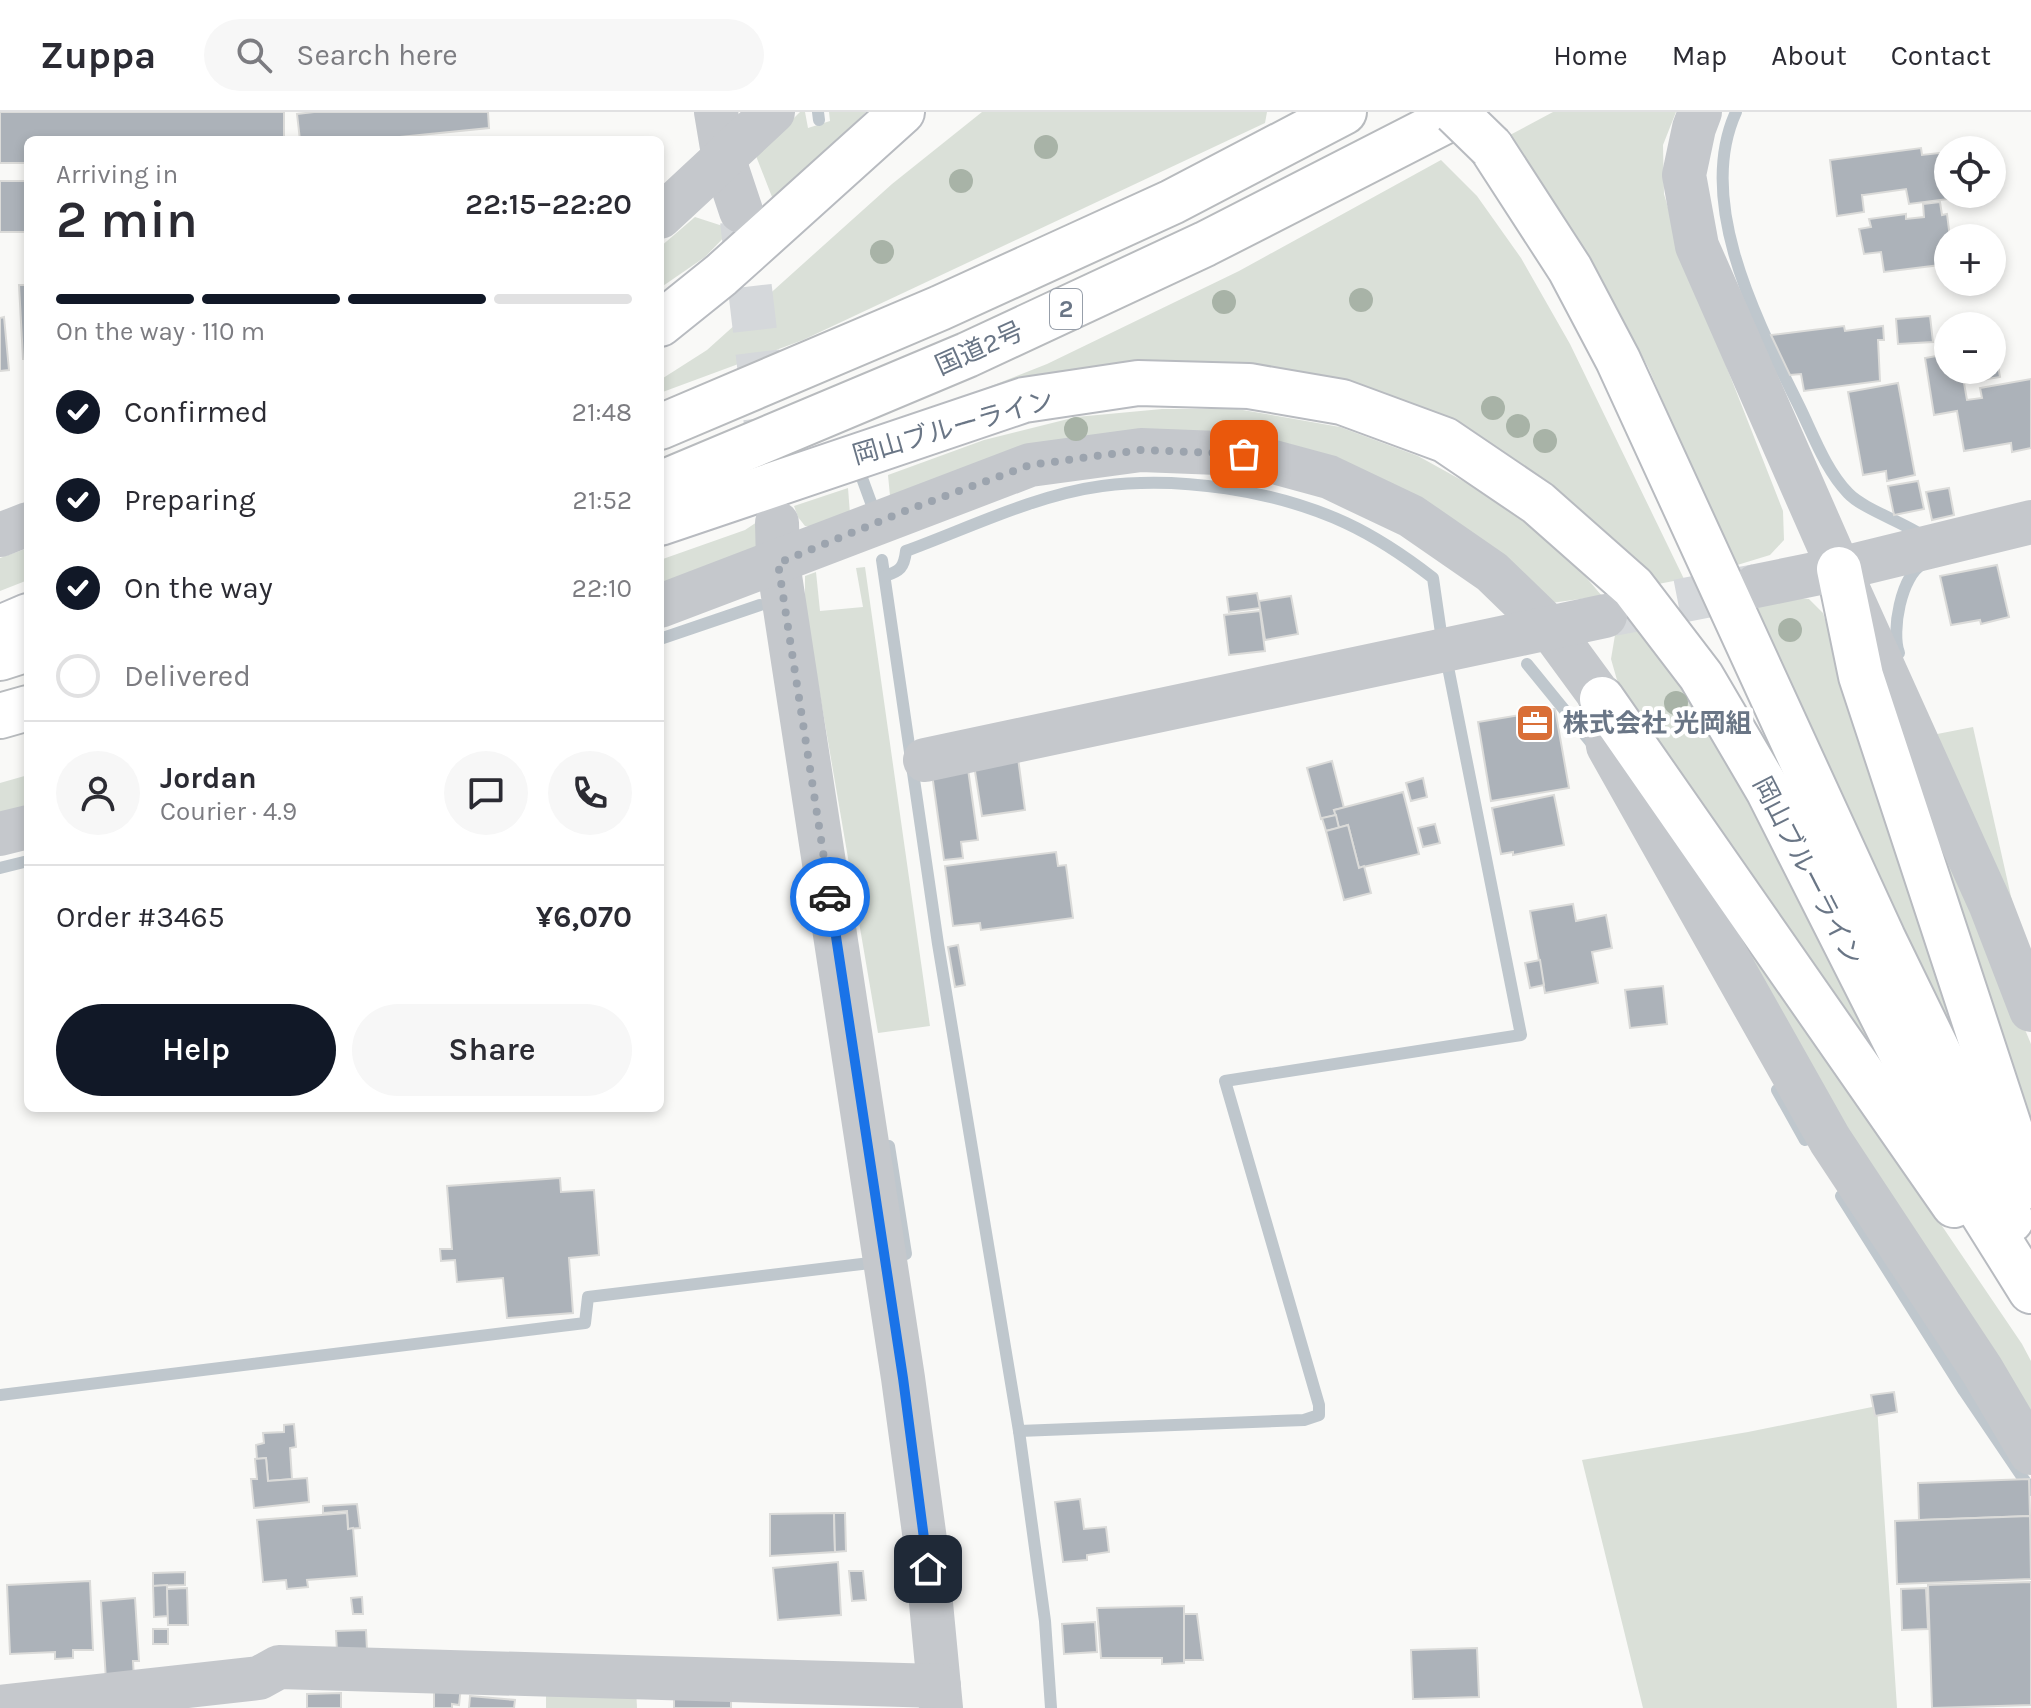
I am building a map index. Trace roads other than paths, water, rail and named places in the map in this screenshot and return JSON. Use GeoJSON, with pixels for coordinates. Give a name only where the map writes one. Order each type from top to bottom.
{"type":"FeatureCollection","features":[{"type":"Feature","properties":{"kind":"main road"},"geometry":{"type":"LineString","coordinates":[[664,321],[721,275],[902,112]]}},
{"type":"Feature","properties":{"kind":"main road","name":"国道2号"},"geometry":{"type":"LineString","coordinates":[[664,425],[940,308],[1128,222],[1344,112]]}},
{"type":"Feature","properties":{"kind":"main road","name":"岡山ブルーライン"},"geometry":{"type":"LineString","coordinates":[[1455,112],[1491,147],[1570,269],[1618,360],[1883,938],[1988,1154],[2031,1277]]}},
{"type":"Feature","properties":{"kind":"main road","name":"国道2号"},"geometry":{"type":"LineString","coordinates":[[664,482],[981,349],[1205,244],[1463,112]]}},
{"type":"Feature","properties":{"kind":"main road","name":"岡山ブルーライン"},"geometry":{"type":"LineString","coordinates":[[664,522],[1024,400],[1138,383],[1249,386],[1342,402],[1445,440],[1538,503],[1633,587],[1701,676],[1768,790],[1981,1211],[2031,1293]]}},
{"type":"Feature","properties":{"kind":"main road"},"geometry":{"type":"LineString","coordinates":[[1839,569],[1861,676],[2013,1138],[2031,1241]]}},
{"type":"Feature","properties":{"kind":"main road"},"geometry":{"type":"LineString","coordinates":[[0,628],[24,618]]}},
{"type":"Feature","properties":{"kind":"main road"},"geometry":{"type":"LineString","coordinates":[[0,658],[24,650]]}},
{"type":"Feature","properties":{"kind":"main road"},"geometry":{"type":"LineString","coordinates":[[1602,699],[1942,1191],[2031,1293]]}},
{"type":"Feature","properties":{"kind":"main road"},"geometry":{"type":"LineString","coordinates":[[0,716],[24,709]]}},
{"type":"Feature","properties":{"kind":"street"},"geometry":{"type":"LineString","coordinates":[[716,112],[724,160],[741,211]]}},
{"type":"Feature","properties":{"kind":"street"},"geometry":{"type":"LineString","coordinates":[[664,213],[773,112]]}},
{"type":"Feature","properties":{"kind":"street"},"geometry":{"type":"LineString","coordinates":[[1700,112],[1684,175],[1697,246],[1991,906],[2031,1010]]}},
{"type":"Feature","properties":{"kind":"street"},"geometry":{"type":"LineString","coordinates":[[664,604],[778,543],[910,509],[1030,465],[1141,450],[1244,454],[1329,477],[1411,516],[1492,572],[1550,628],[1602,699],[1608,746],[1830,1140],[1982,1370],[2031,1453]]}},
{"type":"Feature","properties":{"kind":"street"},"geometry":{"type":"LineString","coordinates":[[1756,586],[2031,522]]}},
{"type":"Feature","properties":{"kind":"street"},"geometry":{"type":"LineString","coordinates":[[0,535],[24,526]]}},
{"type":"Feature","properties":{"kind":"street"},"geometry":{"type":"LineString","coordinates":[[0,1707],[260,1693],[279,1667],[940,1697],[925,1540],[901,1364],[778,543]]}},
{"type":"Feature","properties":{"kind":"street"},"geometry":{"type":"LineString","coordinates":[[925,760],[1605,616]]}},
{"type":"Feature","properties":{"kind":"street"},"geometry":{"type":"LineString","coordinates":[[0,834],[24,828]]}},
{"type":"Feature","properties":{"kind":"waterway"},"geometry":{"type":"LineString","coordinates":[[818,112],[819,120]]}},
{"type":"Feature","properties":{"kind":"waterway"},"geometry":{"type":"LineString","coordinates":[[1736,112],[1725,148],[1723,186],[1727,224],[1737,264],[1767,340],[1821,453],[1840,484],[1855,499],[1923,536]]}},
{"type":"Feature","properties":{"kind":"waterway"},"geometry":{"type":"LineString","coordinates":[[862,478],[873,508]]}},
{"type":"Feature","properties":{"kind":"waterway"},"geometry":{"type":"LineString","coordinates":[[885,576],[900,568],[906,551],[1002,513],[1077,490],[1132,483],[1226,488],[1318,512],[1346,523],[1391,548],[1433,578],[1442,640]]}},
{"type":"Feature","properties":{"kind":"waterway"},"geometry":{"type":"LineString","coordinates":[[882,560],[938,944],[1019,1431],[1045,1621],[1051,1708]]}},
{"type":"Feature","properties":{"kind":"waterway"},"geometry":{"type":"LineString","coordinates":[[1899,653],[1896,632],[1900,605],[1909,580],[1923,564]]}},
{"type":"Feature","properties":{"kind":"waterway"},"geometry":{"type":"LineString","coordinates":[[664,638],[760,605]]}},
{"type":"Feature","properties":{"kind":"waterway"},"geometry":{"type":"LineString","coordinates":[[1527,664],[1593,745]]}},
{"type":"Feature","properties":{"kind":"waterway"},"geometry":{"type":"LineString","coordinates":[[1019,1431],[1304,1420],[1319,1415],[1319,1405],[1225,1081],[1521,1035],[1448,667]]}},
{"type":"Feature","properties":{"kind":"waterway"},"geometry":{"type":"LineString","coordinates":[[0,868],[24,862]]}},
{"type":"Feature","properties":{"kind":"waterway"},"geometry":{"type":"LineString","coordinates":[[1777,1090],[1805,1140]]}},
{"type":"Feature","properties":{"kind":"waterway"},"geometry":{"type":"LineString","coordinates":[[889,1146],[906,1254]]}},
{"type":"Feature","properties":{"kind":"waterway"},"geometry":{"type":"LineString","coordinates":[[1841,1196],[1964,1391],[2031,1490]]}},
{"type":"Feature","properties":{"kind":"waterway"},"geometry":{"type":"LineString","coordinates":[[0,1395],[585,1323],[588,1297],[870,1263]]}},
{"type":"Feature","properties":{"kind":"tunnel"},"geometry":{"type":"LineString","coordinates":[[742,221],[772,475]]}},
{"type":"Feature","properties":{"kind":"tunnel"},"geometry":{"type":"LineString","coordinates":[[1613,614],[1756,586]]}},
{"type":"Feature","properties":{"kind":"place","name":"株式会社 光岡組"},"geometry":{"type":"Point","coordinates":[1535,723]}}]}
